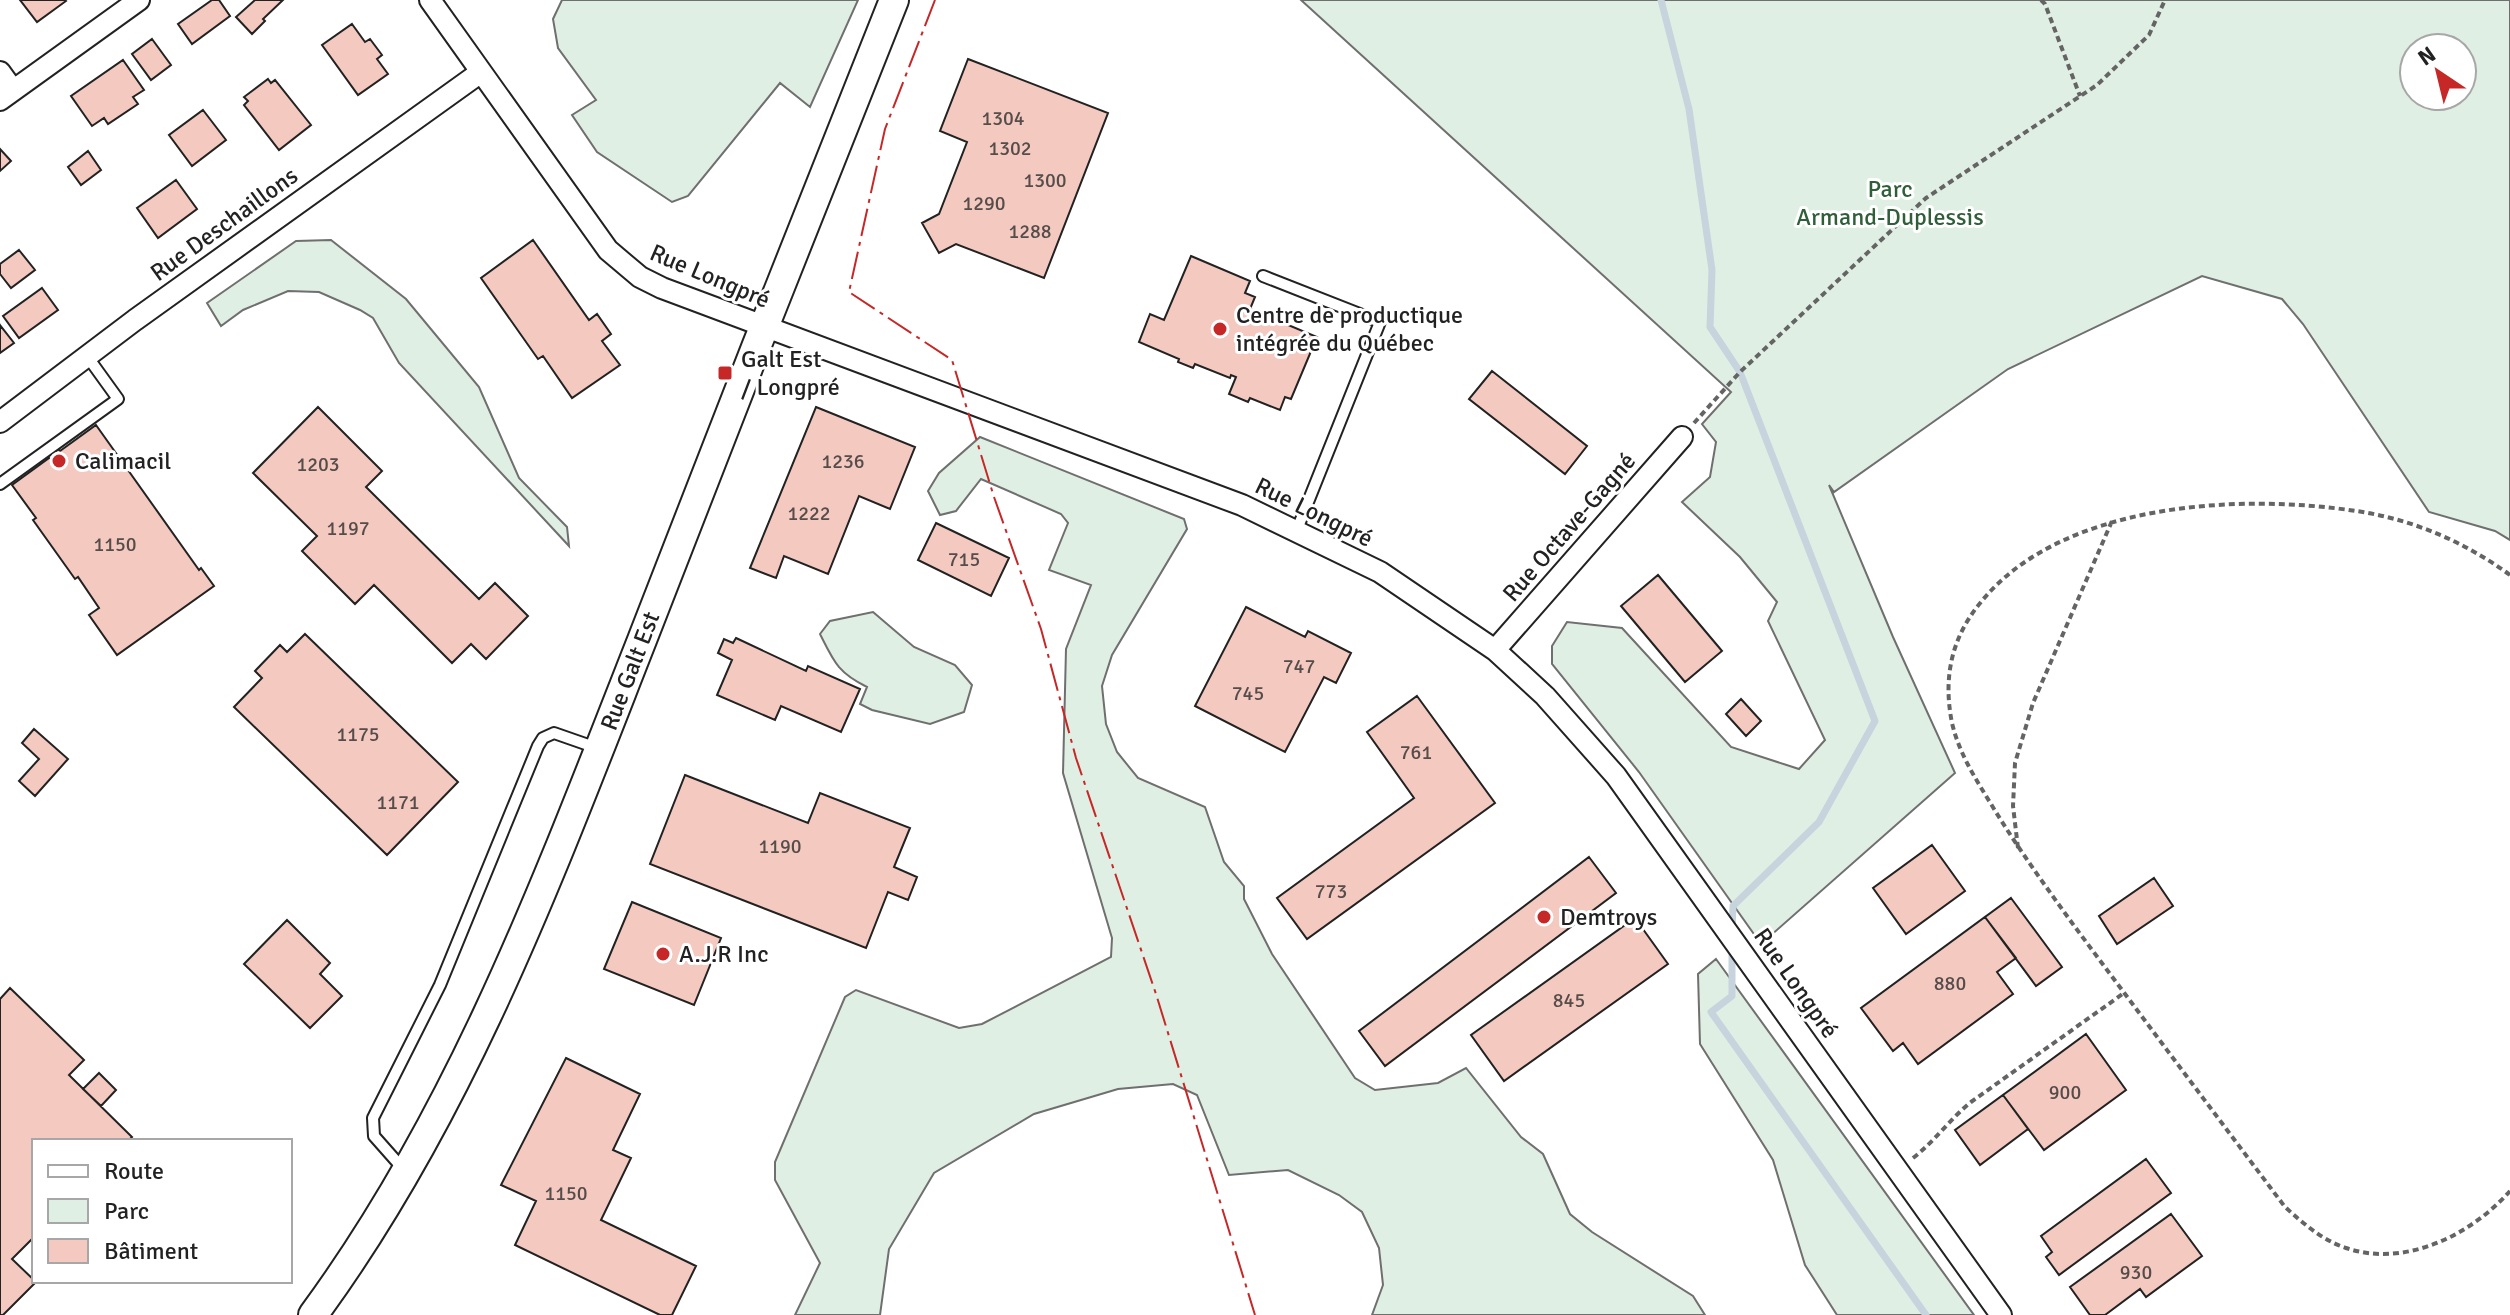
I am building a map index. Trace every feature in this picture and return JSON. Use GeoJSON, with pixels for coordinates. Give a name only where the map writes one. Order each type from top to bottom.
{"type":"FeatureCollection","features":[{"type":"Feature","properties":{"kind":"street"},"geometry":{"type":"LineString","coordinates":[[0,72],[7,95],[139,0]]}},
{"type":"Feature","properties":{"kind":"street","name":"Rue Longpré"},"geometry":{"type":"LineString","coordinates":[[430,0],[595,232],[622,264],[662,288],[762,327],[1242,505],[1380,572],[1495,650],[1545,696],[1616,776],[2001,1315]]}},
{"type":"Feature","properties":{"kind":"street","name":"Rue Galt Est"},"geometry":{"type":"LineString","coordinates":[[313,1315],[407,1173],[505,982],[894,0]]}},
{"type":"Feature","properties":{"kind":"street","name":"Rue Deschaillons"},"geometry":{"type":"LineString","coordinates":[[0,422],[481,72]]}},
{"type":"Feature","properties":{"kind":"street","name":"Rue Octave-Gagné"},"geometry":{"type":"LineString","coordinates":[[1495,650],[1682,437]]}},
{"type":"Feature","properties":{"kind":"lane"},"geometry":{"type":"LineString","coordinates":[[1263,276],[1380,322],[1296,532]]}},
{"type":"Feature","properties":{"kind":"lane"},"geometry":{"type":"LineString","coordinates":[[0,484],[118,399],[87,356]]}},
{"type":"Feature","properties":{"kind":"lane"},"geometry":{"type":"LineString","coordinates":[[407,1173],[374,1136],[373,1118],[440,985],[538,746],[543,738],[554,733],[599,749]]}},
{"type":"Feature","properties":{"kind":"path"},"geometry":{"type":"LineString","coordinates":[[2041,0],[2080,96]]}},
{"type":"Feature","properties":{"kind":"path"},"geometry":{"type":"LineString","coordinates":[[1682,437],[1740,372],[1926,198],[2097,85],[2149,35],[2165,0]]}},
{"type":"Feature","properties":{"kind":"path"},"geometry":{"type":"LineString","coordinates":[[2510,575],[2469,548],[2419,526],[2356,511],[2266,504],[2180,508],[2112,521],[2039,551],[1995,584],[1972,613],[1951,654],[1947,689],[1959,746],[2019,850],[2285,1207],[2313,1232],[2345,1248],[2374,1254],[2411,1252],[2455,1236],[2494,1209],[2510,1191]]}},
{"type":"Feature","properties":{"kind":"path"},"geometry":{"type":"LineString","coordinates":[[2019,850],[2013,806],[2015,763],[2033,703],[2112,521]]}},
{"type":"Feature","properties":{"kind":"path"},"geometry":{"type":"LineString","coordinates":[[1896,1170],[1934,1141],[1958,1112],[2124,993]]}},
{"type":"Feature","properties":{"kind":"green space"},"geometry":{"type":"Polygon","coordinates":[[[562,0],[858,0],[810,107],[780,83],[688,196],[672,202],[597,152],[572,115],[596,100],[558,48],[553,19],[562,0]]]}},
{"type":"Feature","properties":{"kind":"green space","name":"Parc Armand-Duplessis"},"geometry":{"type":"Polygon","coordinates":[[[1301,0],[2510,0],[2510,540],[2495,531],[2429,512],[2303,324],[2282,299],[2202,276],[2008,369],[1834,492],[1829,485],[1955,773],[1761,944],[1639,772],[1552,664],[1552,646],[1567,622],[1622,628],[1731,747],[1799,769],[1825,740],[1768,621],[1777,602],[1740,557],[1682,502],[1710,477],[1716,442],[1702,424],[1731,392],[1301,0]]]}},
{"type":"Feature","properties":{"kind":"green space"},"geometry":{"type":"Polygon","coordinates":[[[331,240],[406,299],[479,387],[519,478],[567,527],[569,546],[399,363],[373,318],[319,292],[288,291],[243,310],[221,326],[207,303],[296,241],[331,240]]]}},
{"type":"Feature","properties":{"kind":"green space"},"geometry":{"type":"Polygon","coordinates":[[[980,437],[1184,519],[1187,529],[1112,655],[1102,686],[1106,724],[1117,752],[1138,778],[1205,807],[1224,862],[1244,886],[1244,899],[1272,954],[1355,1078],[1375,1090],[1438,1083],[1466,1068],[1521,1137],[1543,1154],[1570,1214],[1592,1232],[1693,1296],[1705,1315],[1372,1315],[1383,1285],[1379,1248],[1362,1212],[1339,1195],[1288,1170],[1229,1175],[1197,1095],[1173,1084],[1118,1089],[1034,1114],[934,1173],[889,1249],[880,1315],[795,1315],[820,1263],[775,1180],[775,1162],[845,997],[856,990],[959,1028],[982,1024],[1111,957],[1112,938],[1063,773],[1066,649],[1091,585],[1049,570],[1068,523],[1061,514],[981,479],[956,511],[940,515],[928,491],[939,473],[980,437]]]}},
{"type":"Feature","properties":{"kind":"green space"},"geometry":{"type":"Polygon","coordinates":[[[873,612],[914,647],[955,665],[972,685],[964,712],[930,724],[872,710],[860,704],[867,687],[849,677],[838,666],[820,634],[830,621],[873,612]]]}},
{"type":"Feature","properties":{"kind":"green space"},"geometry":{"type":"Polygon","coordinates":[[[1716,959],[1974,1315],[1837,1315],[1805,1265],[1773,1160],[1700,1044],[1698,974],[1716,959]]]}},
{"type":"Feature","properties":{"kind":"building"},"geometry":{"type":"Polygon","coordinates":[[[20,0],[65,0],[66,1],[37,22],[20,0]]]}},
{"type":"Feature","properties":{"kind":"building"},"geometry":{"type":"Polygon","coordinates":[[[212,0],[219,0],[230,16],[192,44],[178,24],[212,0]]]}},
{"type":"Feature","properties":{"kind":"building"},"geometry":{"type":"Polygon","coordinates":[[[255,0],[283,0],[252,34],[236,17],[255,0]]]}},
{"type":"Feature","properties":{"kind":"building"},"geometry":{"type":"Polygon","coordinates":[[[352,24],[365,42],[370,39],[382,55],[377,59],[388,74],[358,95],[322,45],[352,24]]]}},
{"type":"Feature","properties":{"kind":"building"},"geometry":{"type":"Polygon","coordinates":[[[152,39],[171,65],[151,80],[132,54],[152,39]]]}},
{"type":"Feature","properties":{"kind":"building"},"geometry":{"type":"Polygon","coordinates":[[[968,59],[1108,113],[1044,278],[956,244],[939,253],[922,223],[939,214],[967,142],[940,131],[968,59]]]}},
{"type":"Feature","properties":{"kind":"building"},"geometry":{"type":"Polygon","coordinates":[[[123,60],[144,90],[133,97],[138,104],[108,124],[104,118],[92,126],[71,96],[123,60]]]}},
{"type":"Feature","properties":{"kind":"building"},"geometry":{"type":"Polygon","coordinates":[[[268,79],[271,83],[275,80],[311,125],[279,150],[244,105],[248,101],[244,97],[268,79]]]}},
{"type":"Feature","properties":{"kind":"building"},"geometry":{"type":"Polygon","coordinates":[[[203,110],[226,140],[192,166],[169,135],[203,110]]]}},
{"type":"Feature","properties":{"kind":"building"},"geometry":{"type":"Polygon","coordinates":[[[0,149],[11,161],[0,171],[0,149]]]}},
{"type":"Feature","properties":{"kind":"building"},"geometry":{"type":"Polygon","coordinates":[[[88,151],[101,170],[81,185],[68,167],[88,151]]]}},
{"type":"Feature","properties":{"kind":"building"},"geometry":{"type":"Polygon","coordinates":[[[176,180],[197,209],[158,238],[137,208],[176,180]]]}},
{"type":"Feature","properties":{"kind":"building"},"geometry":{"type":"Polygon","coordinates":[[[533,240],[589,320],[597,314],[611,334],[602,341],[620,365],[572,398],[543,356],[538,359],[481,278],[533,240]]]}},
{"type":"Feature","properties":{"kind":"building"},"geometry":{"type":"Polygon","coordinates":[[[19,250],[35,270],[11,288],[0,274],[0,264],[19,250]]]}},
{"type":"Feature","properties":{"kind":"building","name":"Centre de productique intégrée du Québec"},"geometry":{"type":"Polygon","coordinates":[[[1191,256],[1250,281],[1245,293],[1255,297],[1250,309],[1317,337],[1291,399],[1285,397],[1280,410],[1250,398],[1248,402],[1229,394],[1236,377],[1231,375],[1230,378],[1195,364],[1193,368],[1139,342],[1150,314],[1164,320],[1191,256]]]}},
{"type":"Feature","properties":{"kind":"building"},"geometry":{"type":"Polygon","coordinates":[[[42,288],[58,310],[19,338],[3,316],[42,288]]]}},
{"type":"Feature","properties":{"kind":"building"},"geometry":{"type":"Polygon","coordinates":[[[0,325],[14,343],[0,353],[0,325]]]}},
{"type":"Feature","properties":{"kind":"building"},"geometry":{"type":"Polygon","coordinates":[[[1492,371],[1587,446],[1565,474],[1469,399],[1492,371]]]}},
{"type":"Feature","properties":{"kind":"building"},"geometry":{"type":"Polygon","coordinates":[[[318,407],[382,471],[366,487],[479,599],[495,583],[528,616],[486,659],[471,644],[452,663],[374,585],[355,604],[302,551],[317,536],[253,473],[318,407]]]}},
{"type":"Feature","properties":{"kind":"building"},"geometry":{"type":"Polygon","coordinates":[[[816,407],[915,447],[890,509],[859,496],[828,574],[784,556],[776,578],[750,568],[816,407]]]}},
{"type":"Feature","properties":{"kind":"building"},"geometry":{"type":"Polygon","coordinates":[[[96,425],[199,570],[201,568],[214,586],[117,655],[89,615],[99,608],[33,520],[36,518],[12,485],[49,458],[47,455],[57,448],[60,451],[96,425]]]}},
{"type":"Feature","properties":{"kind":"building"},"geometry":{"type":"Polygon","coordinates":[[[936,523],[1009,558],[991,596],[918,560],[936,523]]]}},
{"type":"Feature","properties":{"kind":"building"},"geometry":{"type":"Polygon","coordinates":[[[1658,575],[1722,651],[1685,682],[1621,606],[1658,575]]]}},
{"type":"Feature","properties":{"kind":"building"},"geometry":{"type":"Polygon","coordinates":[[[1246,607],[1305,637],[1308,631],[1351,653],[1336,683],[1324,677],[1285,752],[1195,706],[1246,607]]]}},
{"type":"Feature","properties":{"kind":"building"},"geometry":{"type":"Polygon","coordinates":[[[305,634],[458,782],[387,855],[234,707],[262,678],[255,671],[280,645],[287,652],[305,634]]]}},
{"type":"Feature","properties":{"kind":"building"},"geometry":{"type":"Polygon","coordinates":[[[736,638],[806,671],[808,666],[860,689],[841,732],[781,706],[775,720],[717,695],[732,660],[718,653],[724,639],[733,643],[736,638]]]}},
{"type":"Feature","properties":{"kind":"building"},"geometry":{"type":"Polygon","coordinates":[[[1417,696],[1495,803],[1307,939],[1277,898],[1414,798],[1367,732],[1417,696]]]}},
{"type":"Feature","properties":{"kind":"building"},"geometry":{"type":"Polygon","coordinates":[[[1741,699],[1761,721],[1746,736],[1726,714],[1741,699]]]}},
{"type":"Feature","properties":{"kind":"building"},"geometry":{"type":"Polygon","coordinates":[[[34,729],[68,759],[35,796],[19,781],[39,759],[22,743],[34,729]]]}},
{"type":"Feature","properties":{"kind":"building"},"geometry":{"type":"Polygon","coordinates":[[[685,775],[808,823],[820,793],[910,828],[894,867],[917,877],[908,900],[888,892],[866,948],[650,864],[685,775]]]}},
{"type":"Feature","properties":{"kind":"building"},"geometry":{"type":"Polygon","coordinates":[[[1932,845],[1965,891],[1906,934],[1873,888],[1932,845]]]}},
{"type":"Feature","properties":{"kind":"building"},"geometry":{"type":"Polygon","coordinates":[[[1589,857],[1616,893],[1385,1066],[1359,1031],[1589,857]]]}},
{"type":"Feature","properties":{"kind":"building"},"geometry":{"type":"Polygon","coordinates":[[[2154,878],[2173,906],[2117,944],[2099,916],[2154,878]]]}},
{"type":"Feature","properties":{"kind":"building"},"geometry":{"type":"Polygon","coordinates":[[[2011,898],[2062,967],[2036,986],[1985,917],[2011,898]]]}},
{"type":"Feature","properties":{"kind":"building","name":"A.J.R Inc"},"geometry":{"type":"Polygon","coordinates":[[[632,902],[721,938],[694,1005],[604,969],[632,902]]]}},
{"type":"Feature","properties":{"kind":"building"},"geometry":{"type":"Polygon","coordinates":[[[1985,917],[2016,958],[1997,972],[2013,994],[1918,1064],[1903,1043],[1893,1051],[1861,1008],[1985,917]]]}},
{"type":"Feature","properties":{"kind":"building"},"geometry":{"type":"Polygon","coordinates":[[[1635,918],[1668,964],[1504,1081],[1471,1035],[1635,918]]]}},
{"type":"Feature","properties":{"kind":"building"},"geometry":{"type":"Polygon","coordinates":[[[287,920],[330,963],[320,974],[342,996],[310,1028],[244,964],[287,920]]]}},
{"type":"Feature","properties":{"kind":"building"},"geometry":{"type":"Polygon","coordinates":[[[10,988],[84,1060],[69,1075],[132,1137],[32,1139],[32,1239],[12,1259],[35,1283],[3,1315],[0,1315],[0,999],[10,988]]]}},
{"type":"Feature","properties":{"kind":"building"},"geometry":{"type":"Polygon","coordinates":[[[2086,1034],[2126,1090],[2044,1150],[2003,1095],[2086,1034]]]}},
{"type":"Feature","properties":{"kind":"building"},"geometry":{"type":"Polygon","coordinates":[[[566,1058],[640,1094],[613,1150],[631,1158],[601,1220],[696,1266],[672,1315],[660,1315],[515,1245],[536,1201],[501,1185],[566,1058]]]}},
{"type":"Feature","properties":{"kind":"building"},"geometry":{"type":"Polygon","coordinates":[[[99,1073],[116,1090],[101,1106],[83,1089],[99,1073]]]}},
{"type":"Feature","properties":{"kind":"building"},"geometry":{"type":"Polygon","coordinates":[[[2003,1095],[2028,1129],[1980,1165],[1955,1130],[2003,1095]]]}},
{"type":"Feature","properties":{"kind":"building"},"geometry":{"type":"Polygon","coordinates":[[[2146,1159],[2171,1193],[2059,1275],[2046,1257],[2052,1252],[2041,1236],[2146,1159]]]}},
{"type":"Feature","properties":{"kind":"building"},"geometry":{"type":"Polygon","coordinates":[[[2171,1214],[2202,1256],[2146,1297],[2140,1289],[2105,1315],[2090,1315],[2070,1287],[2171,1214]]]}},
{"type":"Feature","properties":{"kind":"waterway"},"geometry":{"type":"LineString","coordinates":[[1661,0],[1689,109],[1712,270],[1710,327],[1740,372],[1875,721],[1819,822],[1733,906],[1732,931]]}},
{"type":"Feature","properties":{"kind":"waterway"},"geometry":{"type":"LineString","coordinates":[[1732,948],[1732,996],[1711,1012],[1926,1315]]}},
{"type":"Feature","properties":{"kind":"power"},"geometry":{"type":"LineString","coordinates":[[935,0],[885,129],[849,292],[952,360],[994,497],[1041,629],[1076,758],[1156,994],[1255,1315]]}},
{"type":"Feature","properties":{"kind":"place","name":"Centre de productique intégrée du Québec"},"geometry":{"type":"Point","coordinates":[1220,329]}},
{"type":"Feature","properties":{"kind":"place","name":"Galt Est / Longpré"},"geometry":{"type":"Point","coordinates":[725,373]}},
{"type":"Feature","properties":{"kind":"place","name":"Calimacil"},"geometry":{"type":"Point","coordinates":[59,461]}},
{"type":"Feature","properties":{"kind":"place","name":"Demtroys"},"geometry":{"type":"Point","coordinates":[1544,917]}},
{"type":"Feature","properties":{"kind":"place","name":"A.J.R Inc"},"geometry":{"type":"Point","coordinates":[663,954]}}]}
